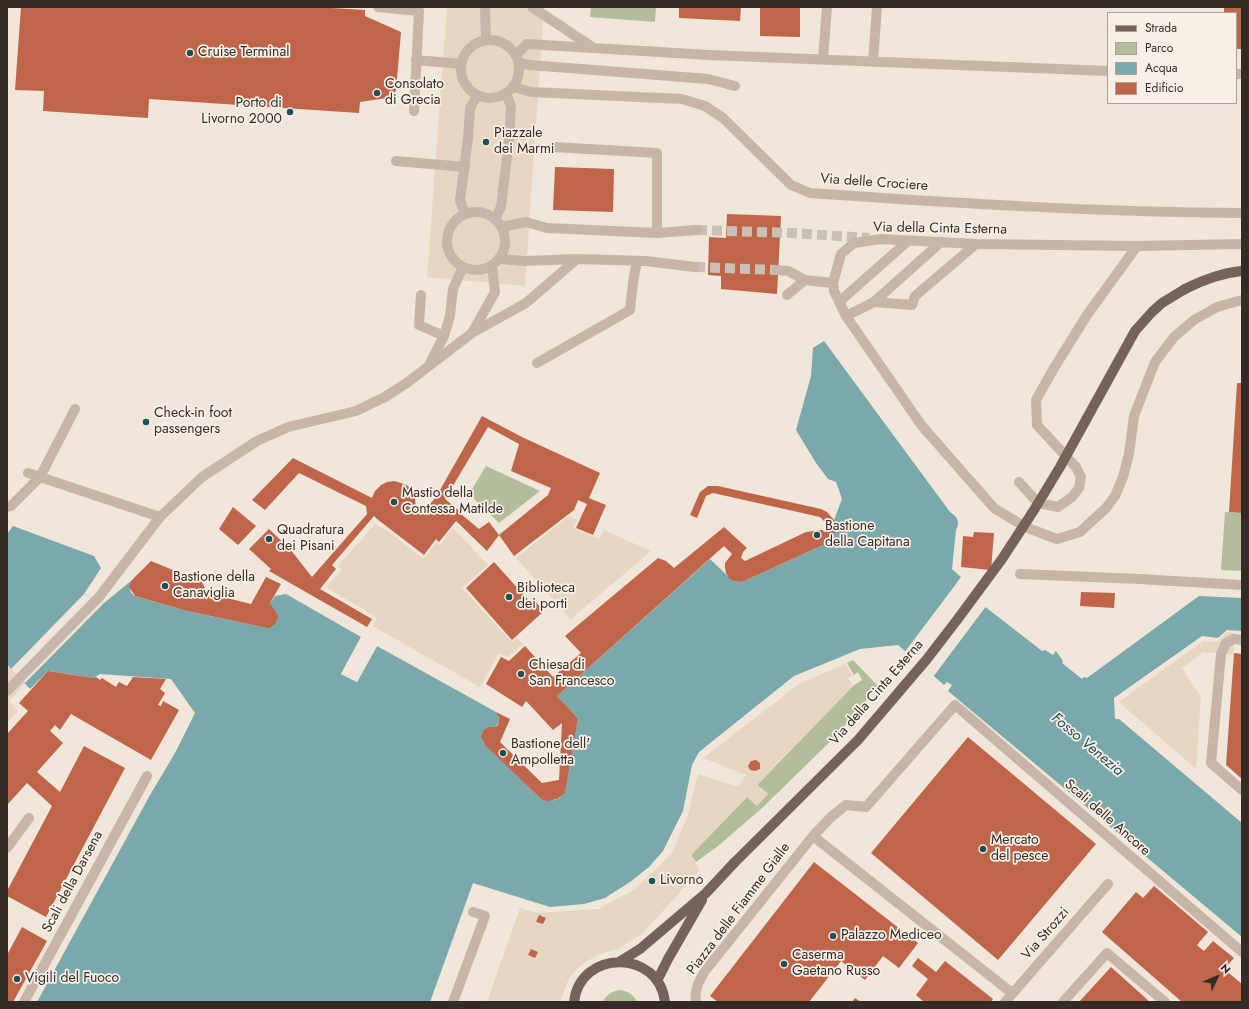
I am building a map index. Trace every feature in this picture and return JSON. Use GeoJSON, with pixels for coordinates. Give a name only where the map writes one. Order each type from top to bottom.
{"type":"FeatureCollection","features":[{"type":"Feature","properties":{"kind":"main road","name":"Via della Cinta Esterna"},"geometry":{"type":"LineString","coordinates":[[706,893],[734,863],[858,740],[936,648],[1002,559],[1034,510],[1060,467],[1135,331],[1162,303],[1185,289],[1208,278],[1242,271]]}},
{"type":"Feature","properties":{"kind":"main road"},"geometry":{"type":"LineString","coordinates":[[619,962],[640,949],[706,893]]}},
{"type":"Feature","properties":{"kind":"main road"},"geometry":{"type":"LineString","coordinates":[[657,981],[706,893]]}},
{"type":"Feature","properties":{"kind":"main road"},"geometry":{"type":"LineString","coordinates":[[574,1002],[579,987],[586,976],[601,966],[619,962],[628,962],[644,969],[657,981],[662,989],[665,1002]]}},
{"type":"Feature","properties":{"kind":"street"},"geometry":{"type":"LineString","coordinates":[[378,7],[419,11],[414,111]]}},
{"type":"Feature","properties":{"kind":"street"},"geometry":{"type":"LineString","coordinates":[[486,7],[486,40]]}},
{"type":"Feature","properties":{"kind":"street"},"geometry":{"type":"LineString","coordinates":[[532,7],[592,47]]}},
{"type":"Feature","properties":{"kind":"street"},"geometry":{"type":"LineString","coordinates":[[823,60],[827,7]]}},
{"type":"Feature","properties":{"kind":"street"},"geometry":{"type":"LineString","coordinates":[[873,62],[877,7]]}},
{"type":"Feature","properties":{"kind":"street"},"geometry":{"type":"LineString","coordinates":[[486,40],[500,42],[512,49],[517,59],[520,72],[518,80],[510,90],[497,98],[477,96],[464,82],[461,73],[465,55],[470,48],[477,43],[486,40]]}},
{"type":"Feature","properties":{"kind":"street"},"geometry":{"type":"LineString","coordinates":[[517,59],[527,44],[709,55],[1107,71]]}},
{"type":"Feature","properties":{"kind":"street"},"geometry":{"type":"LineString","coordinates":[[517,59],[530,65],[708,79],[735,86]]}},
{"type":"Feature","properties":{"kind":"street"},"geometry":{"type":"LineString","coordinates":[[416,60],[462,64]]}},
{"type":"Feature","properties":{"kind":"street"},"geometry":{"type":"LineString","coordinates":[[495,219],[501,207],[509,141],[511,106],[510,90]]}},
{"type":"Feature","properties":{"kind":"street","name":"Via delle Crociere"},"geometry":{"type":"LineString","coordinates":[[510,90],[682,99],[705,106],[723,118],[791,185],[810,193],[997,206],[1242,213]]}},
{"type":"Feature","properties":{"kind":"street"},"geometry":{"type":"LineString","coordinates":[[465,214],[460,200],[465,167],[470,108],[477,96]]}},
{"type":"Feature","properties":{"kind":"street"},"geometry":{"type":"LineString","coordinates":[[554,147],[656,153],[658,233]]}},
{"type":"Feature","properties":{"kind":"street"},"geometry":{"type":"LineString","coordinates":[[396,161],[465,167]]}},
{"type":"Feature","properties":{"kind":"street"},"geometry":{"type":"LineString","coordinates":[[481,212],[488,214],[495,219],[502,227],[505,235],[504,251],[496,262],[483,270],[473,270],[463,267],[456,262],[450,254],[447,245],[451,227],[457,219],[465,214],[481,212]]}},
{"type":"Feature","properties":{"kind":"street"},"geometry":{"type":"LineString","coordinates":[[502,227],[526,222],[547,228],[658,233],[696,230]]}},
{"type":"Feature","properties":{"kind":"street","name":"Via della Cinta Esterna"},"geometry":{"type":"LineString","coordinates":[[832,283],[841,254],[854,243],[881,239],[976,244],[1137,246],[1242,244]]}},
{"type":"Feature","properties":{"kind":"street"},"geometry":{"type":"LineString","coordinates":[[839,302],[908,241]]}},
{"type":"Feature","properties":{"kind":"street"},"geometry":{"type":"LineString","coordinates":[[846,316],[874,302],[941,242]]}},
{"type":"Feature","properties":{"kind":"street"},"geometry":{"type":"LineString","coordinates":[[874,302],[912,306],[915,296],[976,244]]}},
{"type":"Feature","properties":{"kind":"street"},"geometry":{"type":"LineString","coordinates":[[1019,482],[1038,503],[1058,507],[1072,497],[1079,488],[1081,476],[1076,467],[1037,425],[1036,400],[1087,315],[1137,246]]}},
{"type":"Feature","properties":{"kind":"street"},"geometry":{"type":"LineString","coordinates":[[496,262],[577,259],[637,261],[695,267]]}},
{"type":"Feature","properties":{"kind":"street"},"geometry":{"type":"LineString","coordinates":[[9,689],[99,597],[160,517],[202,477],[257,441],[288,428],[356,411],[385,397],[408,382],[472,333],[526,303],[577,259]]}},
{"type":"Feature","properties":{"kind":"street"},"geometry":{"type":"LineString","coordinates":[[537,363],[630,310],[637,261]]}},
{"type":"Feature","properties":{"kind":"street"},"geometry":{"type":"LineString","coordinates":[[472,333],[495,292],[496,262]]}},
{"type":"Feature","properties":{"kind":"street"},"geometry":{"type":"LineString","coordinates":[[429,366],[444,336],[450,316],[453,289],[463,267]]}},
{"type":"Feature","properties":{"kind":"street"},"geometry":{"type":"LineString","coordinates":[[778,270],[788,271],[805,280],[832,283],[834,291],[846,316],[922,426],[994,508],[1025,527],[1057,539],[1080,532],[1097,518],[1115,496],[1123,477],[1129,454],[1134,416],[1155,362],[1174,337],[1194,320],[1217,307],[1242,300]]}},
{"type":"Feature","properties":{"kind":"street"},"geometry":{"type":"LineString","coordinates":[[788,295],[805,280]]}},
{"type":"Feature","properties":{"kind":"street"},"geometry":{"type":"LineString","coordinates":[[421,295],[419,326],[444,336]]}},
{"type":"Feature","properties":{"kind":"street"},"geometry":{"type":"LineString","coordinates":[[7,507],[11,506],[40,477],[75,410]]}},
{"type":"Feature","properties":{"kind":"street"},"geometry":{"type":"LineString","coordinates":[[28,473],[160,517]]}},
{"type":"Feature","properties":{"kind":"street"},"geometry":{"type":"LineString","coordinates":[[1020,574],[1139,578],[1242,585]]}},
{"type":"Feature","properties":{"kind":"street"},"geometry":{"type":"LineString","coordinates":[[1242,640],[1234,639],[1226,643],[1221,654],[1211,763],[1242,790]]}},
{"type":"Feature","properties":{"kind":"street","name":"Piazza delle Fiamme Gialle"},"geometry":{"type":"LineString","coordinates":[[696,1002],[695,997],[697,987],[705,971],[813,836],[831,817],[846,805],[866,808],[955,705]]}},
{"type":"Feature","properties":{"kind":"street","name":"Scali delle Ancore"},"geometry":{"type":"LineString","coordinates":[[955,705],[1242,952]]}},
{"type":"Feature","properties":{"kind":"street","name":"Scali della Darsena"},"geometry":{"type":"LineString","coordinates":[[24,1002],[147,776]]}},
{"type":"Feature","properties":{"kind":"street"},"geometry":{"type":"LineString","coordinates":[[7,848],[29,818]]}},
{"type":"Feature","properties":{"kind":"street"},"geometry":{"type":"LineString","coordinates":[[813,836],[1012,993]]}},
{"type":"Feature","properties":{"kind":"street","name":"Via Strozzi"},"geometry":{"type":"LineString","coordinates":[[1005,1002],[1108,884]]}},
{"type":"Feature","properties":{"kind":"street"},"geometry":{"type":"LineString","coordinates":[[453,1002],[484,916],[473,912]]}},
{"type":"Feature","properties":{"kind":"street"},"geometry":{"type":"LineString","coordinates":[[1063,1002],[1107,953],[1165,1002]]}},
{"type":"Feature","properties":{"kind":"green space"},"geometry":{"type":"Polygon","coordinates":[[[591,7],[656,7],[655,22],[590,17],[591,7]]]}},
{"type":"Feature","properties":{"kind":"green space"},"geometry":{"type":"Polygon","coordinates":[[[486,466],[540,491],[499,523],[469,494],[486,466]]]}},
{"type":"Feature","properties":{"kind":"green space"},"geometry":{"type":"Polygon","coordinates":[[[1225,512],[1242,513],[1242,571],[1221,570],[1225,512]]]}},
{"type":"Feature","properties":{"kind":"green space"},"geometry":{"type":"Polygon","coordinates":[[[853,660],[878,686],[835,737],[761,809],[718,846],[696,862],[691,855],[747,797],[768,794],[757,785],[853,686],[862,680],[858,672],[854,675],[847,663],[853,660]]]}},
{"type":"Feature","properties":{"kind":"green space"},"geometry":{"type":"Polygon","coordinates":[[[619,990],[630,993],[637,1002],[603,1002],[610,994],[619,990]]]}},
{"type":"Feature","properties":{"kind":"shaded area","name":"Piazzale dei Marmi"},"geometry":{"type":"Polygon","coordinates":[[[447,7],[544,7],[525,286],[427,277],[447,7]]]}},
{"type":"Feature","properties":{"kind":"shaded area"},"geometry":{"type":"Polygon","coordinates":[[[569,516],[577,520],[573,528],[599,539],[604,530],[651,551],[571,619],[516,558],[569,516]]]}},
{"type":"Feature","properties":{"kind":"shaded area"},"geometry":{"type":"Polygon","coordinates":[[[375,524],[387,530],[423,559],[436,543],[440,545],[453,528],[488,565],[462,588],[512,642],[517,638],[523,644],[508,657],[499,653],[480,687],[373,626],[377,618],[326,587],[342,570],[338,566],[375,524]]]}},
{"type":"Feature","properties":{"kind":"shaded area"},"geometry":{"type":"Polygon","coordinates":[[[1227,632],[1235,633],[1233,655],[1203,652],[1182,668],[1201,697],[1196,769],[1119,702],[1203,641],[1217,642],[1227,632]]]}},
{"type":"Feature","properties":{"kind":"shaded area"},"geometry":{"type":"Polygon","coordinates":[[[7,664],[25,683],[9,701],[18,711],[7,723],[7,664]]]}},
{"type":"Feature","properties":{"kind":"shaded area"},"geometry":{"type":"Polygon","coordinates":[[[845,664],[853,676],[848,678],[853,686],[757,785],[768,794],[757,806],[747,797],[691,855],[700,870],[643,933],[618,949],[600,954],[580,966],[569,978],[560,1002],[487,1002],[520,908],[537,913],[598,909],[635,889],[672,853],[688,815],[698,774],[738,787],[746,775],[703,758],[799,684],[845,664]],[[756,760],[751,761],[748,766],[750,770],[755,771],[760,769],[760,763],[756,760]]]}},
{"type":"Feature","properties":{"kind":"water","name":"Fosso Venezia"},"geometry":{"type":"Polygon","coordinates":[[[824,341],[950,512],[955,516],[958,525],[956,530],[952,569],[961,577],[956,584],[1042,651],[1045,650],[1053,655],[1056,651],[1063,661],[1062,663],[1082,679],[1084,677],[1087,678],[1199,596],[1242,598],[1242,631],[1227,630],[1218,638],[1202,636],[1114,698],[1115,719],[1119,719],[1242,823],[1242,937],[948,691],[952,685],[947,682],[944,685],[898,645],[860,649],[794,676],[699,752],[692,765],[683,811],[663,851],[649,867],[630,882],[605,898],[584,904],[550,907],[473,883],[430,1002],[37,1002],[150,795],[175,753],[195,713],[171,679],[100,674],[93,678],[48,671],[30,689],[7,664],[7,534],[13,526],[94,556],[101,568],[84,594],[104,603],[131,581],[130,591],[135,596],[187,611],[267,628],[274,625],[277,617],[270,603],[275,596],[286,594],[361,637],[341,674],[357,682],[377,646],[496,712],[499,722],[495,727],[488,728],[484,731],[482,736],[483,742],[539,797],[548,800],[555,800],[561,796],[566,788],[578,719],[557,696],[710,559],[733,581],[742,582],[828,543],[835,533],[834,520],[842,499],[836,482],[828,479],[816,463],[796,430],[811,376],[813,348],[824,341]]]}},
{"type":"Feature","properties":{"kind":"pier"},"geometry":{"type":"Polygon","coordinates":[[[962,576],[959,583],[987,605],[933,677],[904,653],[962,576]]]}},
{"type":"Feature","properties":{"kind":"pier"},"geometry":{"type":"Polygon","coordinates":[[[84,594],[104,603],[25,683],[11,669],[84,594]]]}},
{"type":"Feature","properties":{"kind":"pier"},"geometry":{"type":"Polygon","coordinates":[[[361,637],[363,638],[344,673],[356,679],[375,645],[377,646],[357,682],[341,674],[361,637]]]}},
{"type":"Feature","properties":{"kind":"building","name":"Cruise Terminal"},"geometry":{"type":"Polygon","coordinates":[[[21,7],[315,7],[365,10],[365,16],[401,32],[396,90],[393,97],[360,102],[359,113],[149,99],[148,118],[43,111],[44,91],[15,90],[21,7]]]}},
{"type":"Feature","properties":{"kind":"building"},"geometry":{"type":"Polygon","coordinates":[[[679,7],[741,7],[740,21],[679,18],[679,7]]]}},
{"type":"Feature","properties":{"kind":"building"},"geometry":{"type":"Polygon","coordinates":[[[760,7],[800,7],[800,37],[760,36],[760,7]]]}},
{"type":"Feature","properties":{"kind":"building"},"geometry":{"type":"Polygon","coordinates":[[[1224,7],[1242,7],[1242,49],[1237,49],[1237,12],[1224,12],[1224,7]]]}},
{"type":"Feature","properties":{"kind":"building"},"geometry":{"type":"Polygon","coordinates":[[[555,167],[614,169],[613,212],[553,210],[555,167]]]}},
{"type":"Feature","properties":{"kind":"building"},"geometry":{"type":"Polygon","coordinates":[[[727,214],[781,216],[777,294],[721,289],[721,276],[708,275],[709,237],[726,238],[727,214]]]}},
{"type":"Feature","properties":{"kind":"building"},"geometry":{"type":"Polygon","coordinates":[[[1237,383],[1242,383],[1242,513],[1229,512],[1237,383]]]}},
{"type":"Feature","properties":{"kind":"building"},"geometry":{"type":"Polygon","coordinates":[[[482,416],[522,437],[600,473],[589,498],[606,505],[593,535],[576,528],[587,504],[578,500],[574,510],[514,556],[499,535],[487,551],[456,521],[439,542],[436,539],[424,555],[374,516],[332,565],[336,569],[320,589],[372,619],[367,627],[269,571],[271,569],[249,549],[269,529],[290,549],[312,577],[367,514],[366,506],[299,473],[265,510],[252,500],[293,458],[372,498],[375,491],[381,485],[394,481],[401,483],[408,486],[413,492],[416,509],[425,510],[436,497],[482,416]],[[488,427],[445,499],[479,529],[489,522],[499,535],[548,495],[551,488],[511,471],[519,444],[488,427]]]}},
{"type":"Feature","properties":{"kind":"building"},"geometry":{"type":"Polygon","coordinates":[[[708,486],[718,486],[821,509],[827,512],[834,520],[835,533],[828,543],[742,582],[733,581],[726,573],[725,563],[732,554],[724,546],[557,696],[578,719],[564,794],[557,799],[549,801],[543,800],[485,745],[481,736],[484,730],[498,725],[499,718],[496,712],[510,719],[500,742],[542,783],[559,780],[562,723],[553,730],[526,701],[522,707],[486,684],[501,657],[509,661],[525,646],[553,677],[581,653],[565,636],[658,558],[666,561],[674,568],[724,527],[747,548],[743,552],[741,558],[745,561],[806,532],[822,530],[825,532],[827,529],[825,522],[820,517],[713,493],[706,496],[697,518],[690,515],[700,492],[708,486]]]}},
{"type":"Feature","properties":{"kind":"building"},"geometry":{"type":"Polygon","coordinates":[[[233,507],[256,526],[238,545],[219,529],[233,507]]]}},
{"type":"Feature","properties":{"kind":"building"},"geometry":{"type":"Polygon","coordinates":[[[974,532],[994,533],[991,570],[961,567],[963,536],[973,537],[974,532]]]}},
{"type":"Feature","properties":{"kind":"building"},"geometry":{"type":"Polygon","coordinates":[[[151,561],[202,582],[207,593],[251,604],[266,577],[281,584],[270,603],[278,617],[275,624],[270,628],[267,628],[187,611],[135,596],[129,587],[131,581],[151,561]]]}},
{"type":"Feature","properties":{"kind":"building"},"geometry":{"type":"Polygon","coordinates":[[[494,562],[531,603],[534,600],[544,611],[512,640],[466,588],[494,562]]]}},
{"type":"Feature","properties":{"kind":"building"},"geometry":{"type":"Polygon","coordinates":[[[1081,592],[1115,593],[1114,608],[1080,606],[1081,592]]]}},
{"type":"Feature","properties":{"kind":"building"},"geometry":{"type":"Polygon","coordinates":[[[1234,653],[1242,654],[1242,779],[1226,765],[1234,653]]]}},
{"type":"Feature","properties":{"kind":"building"},"geometry":{"type":"Polygon","coordinates":[[[48,671],[93,678],[96,677],[100,680],[102,678],[116,687],[119,682],[127,686],[133,677],[166,679],[160,689],[165,693],[158,705],[161,706],[163,701],[179,710],[151,760],[71,714],[60,730],[55,725],[50,731],[63,743],[37,772],[60,792],[84,746],[125,768],[46,917],[7,896],[7,891],[52,806],[27,783],[7,805],[7,734],[28,711],[19,703],[48,671]]]}},
{"type":"Feature","properties":{"kind":"building","name":"Mercato del pesce"},"geometry":{"type":"Polygon","coordinates":[[[968,737],[1096,844],[998,960],[871,853],[968,737]]]}},
{"type":"Feature","properties":{"kind":"building"},"geometry":{"type":"Polygon","coordinates":[[[756,760],[760,763],[760,769],[755,771],[750,770],[748,766],[751,761],[756,760]]]}},
{"type":"Feature","properties":{"kind":"building","name":"Palazzo Mediceo"},"geometry":{"type":"Polygon","coordinates":[[[814,862],[918,943],[899,968],[883,956],[865,980],[841,961],[809,1002],[718,1002],[710,996],[814,862]]]}},
{"type":"Feature","properties":{"kind":"building"},"geometry":{"type":"Polygon","coordinates":[[[1154,886],[1208,932],[1197,945],[1199,947],[1204,951],[1213,941],[1234,958],[1224,969],[1242,984],[1242,1002],[1182,1002],[1102,932],[1136,892],[1143,898],[1154,886]]]}},
{"type":"Feature","properties":{"kind":"building"},"geometry":{"type":"Polygon","coordinates":[[[539,915],[546,918],[543,924],[536,922],[539,915]]]}},
{"type":"Feature","properties":{"kind":"building","name":"Vigili del Fuoco"},"geometry":{"type":"Polygon","coordinates":[[[22,927],[47,941],[13,1002],[7,1002],[7,955],[22,927]]]}},
{"type":"Feature","properties":{"kind":"building"},"geometry":{"type":"Polygon","coordinates":[[[531,949],[538,952],[535,958],[528,955],[531,949]]]}},
{"type":"Feature","properties":{"kind":"building"},"geometry":{"type":"Polygon","coordinates":[[[918,958],[936,972],[945,961],[993,999],[991,1002],[924,1002],[916,995],[928,979],[912,966],[918,958]]]}},
{"type":"Feature","properties":{"kind":"building"},"geometry":{"type":"Polygon","coordinates":[[[1111,967],[1150,1002],[1079,1002],[1111,967]]]}},
{"type":"Feature","properties":{"kind":"building"},"geometry":{"type":"Polygon","coordinates":[[[855,998],[861,1002],[852,1002],[855,998]]]}},
{"type":"Feature","properties":{"kind":"tunnel"},"geometry":{"type":"LineString","coordinates":[[697,230],[792,233],[869,238]]}},
{"type":"Feature","properties":{"kind":"tunnel"},"geometry":{"type":"LineString","coordinates":[[695,267],[778,270]]}},
{"type":"Feature","properties":{"kind":"place","name":"Cruise Terminal"},"geometry":{"type":"Point","coordinates":[190,53]}},
{"type":"Feature","properties":{"kind":"place","name":"Consolato di Grecia"},"geometry":{"type":"Point","coordinates":[377,93]}},
{"type":"Feature","properties":{"kind":"place","name":"Porto di Livorno 2000"},"geometry":{"type":"Point","coordinates":[290,112]}},
{"type":"Feature","properties":{"kind":"place","name":"Piazzale dei Marmi"},"geometry":{"type":"Point","coordinates":[486,142]}},
{"type":"Feature","properties":{"kind":"place","name":"Check-in foot passengers"},"geometry":{"type":"Point","coordinates":[146,422]}},
{"type":"Feature","properties":{"kind":"place","name":"Mastio della Contessa Matilde"},"geometry":{"type":"Point","coordinates":[394,502]}},
{"type":"Feature","properties":{"kind":"place","name":"Bastione della Capitana"},"geometry":{"type":"Point","coordinates":[817,535]}},
{"type":"Feature","properties":{"kind":"place","name":"Quadratura dei Pisani"},"geometry":{"type":"Point","coordinates":[269,539]}},
{"type":"Feature","properties":{"kind":"place","name":"Bastione della Canaviglia"},"geometry":{"type":"Point","coordinates":[165,586]}},
{"type":"Feature","properties":{"kind":"place","name":"Biblioteca dei porti"},"geometry":{"type":"Point","coordinates":[509,597]}},
{"type":"Feature","properties":{"kind":"place","name":"Chiesa di San Francesco"},"geometry":{"type":"Point","coordinates":[521,674]}},
{"type":"Feature","properties":{"kind":"place","name":"Bastione dell' Ampolletta"},"geometry":{"type":"Point","coordinates":[503,753]}},
{"type":"Feature","properties":{"kind":"place","name":"Mercato del pesce"},"geometry":{"type":"Point","coordinates":[983,849]}},
{"type":"Feature","properties":{"kind":"place","name":"Livorno"},"geometry":{"type":"Point","coordinates":[652,881]}},
{"type":"Feature","properties":{"kind":"place","name":"Palazzo Mediceo"},"geometry":{"type":"Point","coordinates":[833,936]}},
{"type":"Feature","properties":{"kind":"place","name":"Caserma Gaetano Russo"},"geometry":{"type":"Point","coordinates":[784,964]}},
{"type":"Feature","properties":{"kind":"place","name":"Vigili del Fuoco"},"geometry":{"type":"Point","coordinates":[17,979]}}]}
